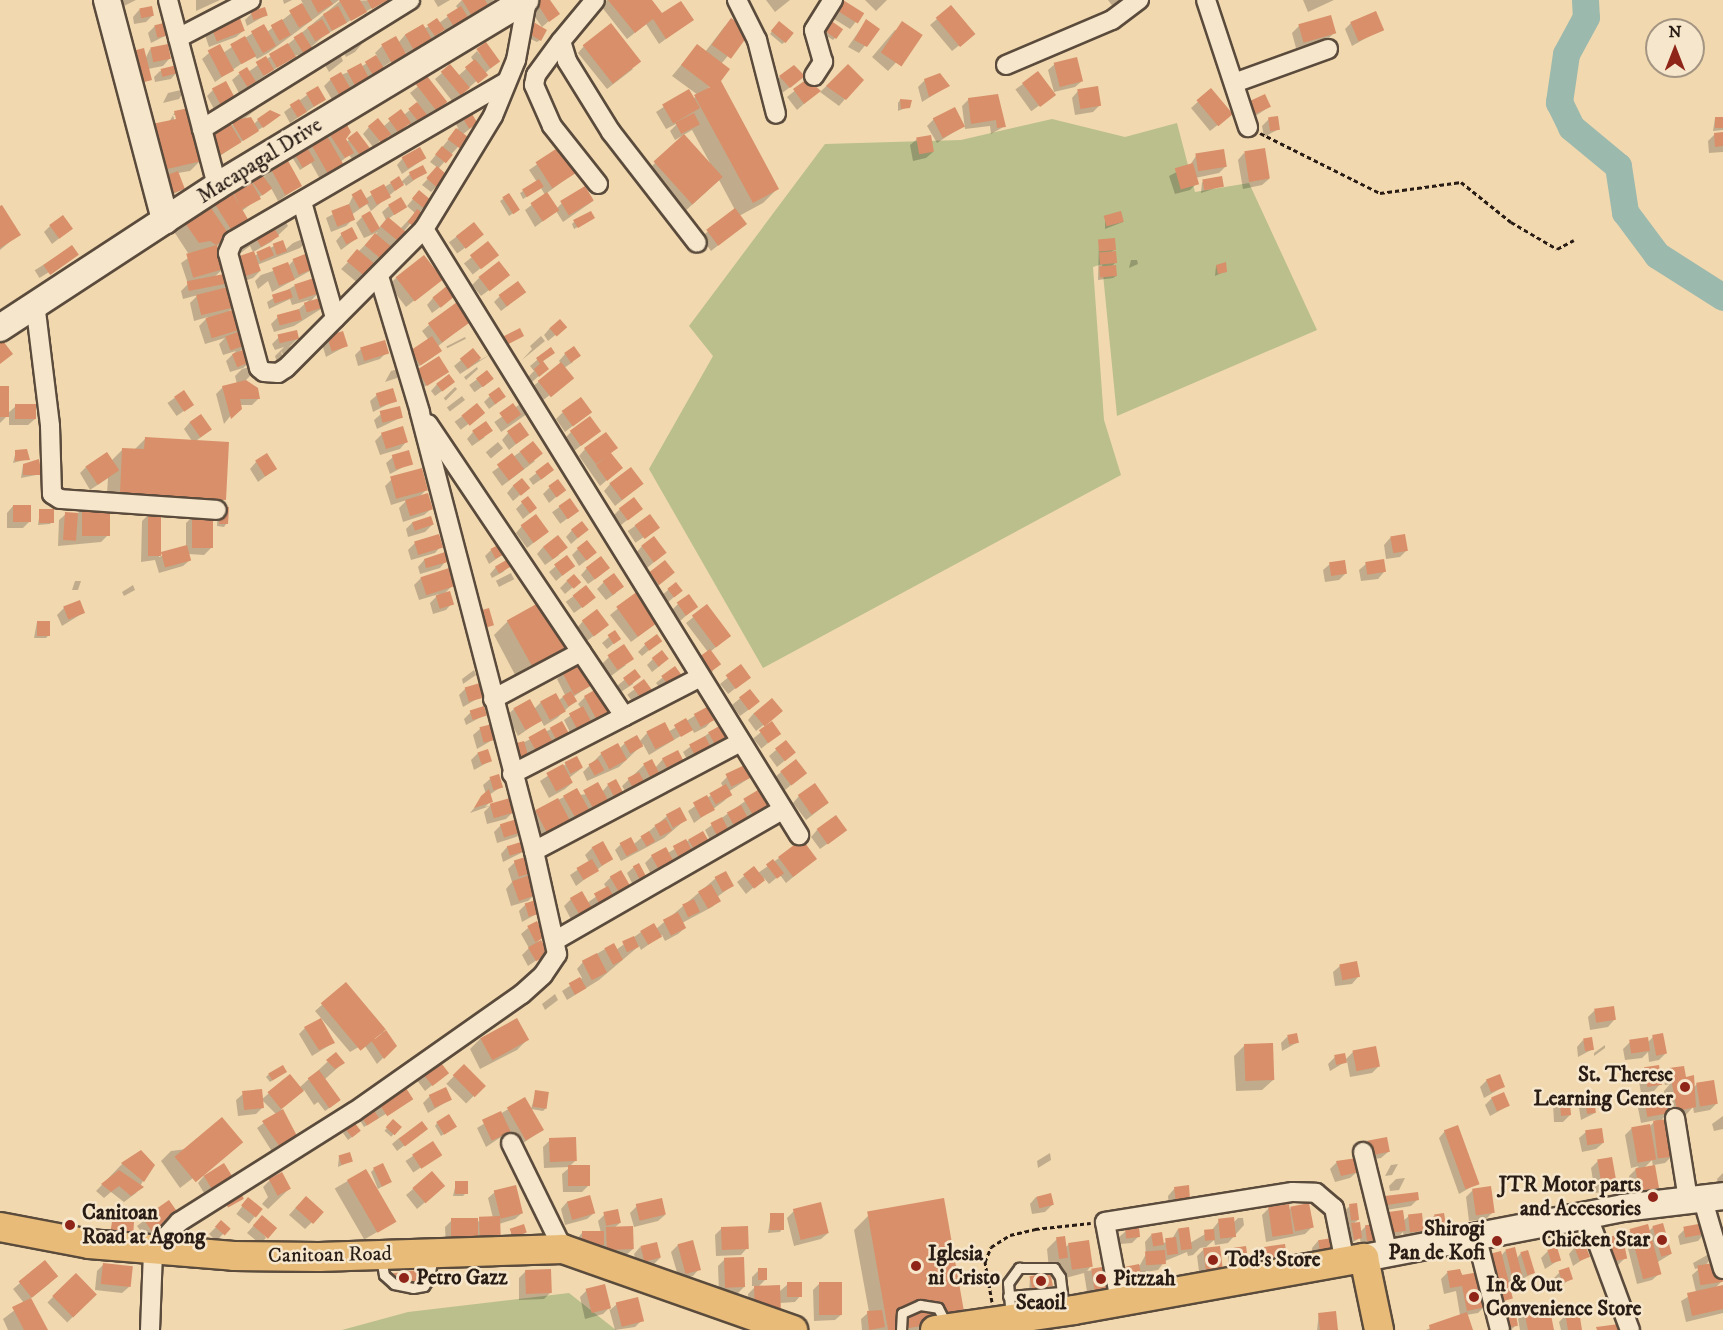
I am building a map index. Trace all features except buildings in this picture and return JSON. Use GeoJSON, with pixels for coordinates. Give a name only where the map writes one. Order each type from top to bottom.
{"type":"FeatureCollection","features":[{"type":"Feature","properties":{"kind":"main road"},"geometry":{"type":"LineString","coordinates":[[107,0],[165,220]]}},
{"type":"Feature","properties":{"kind":"main road","name":"Macapagal Drive"},"geometry":{"type":"LineString","coordinates":[[0,328],[217,186],[526,0]]}},
{"type":"Feature","properties":{"kind":"main road"},"geometry":{"type":"LineString","coordinates":[[941,1329],[1063,1302],[1120,1301],[1366,1258],[1587,1214],[1704,1197]]}},
{"type":"Feature","properties":{"kind":"main road","name":"Canitoan Road"},"geometry":{"type":"LineString","coordinates":[[0,1227],[55,1240],[153,1251],[245,1256],[381,1256],[563,1249],[792,1330]]}},
{"type":"Feature","properties":{"kind":"main road"},"geometry":{"type":"LineString","coordinates":[[1366,1258],[1379,1330]]}},
{"type":"Feature","properties":{"kind":"street"},"geometry":{"type":"LineString","coordinates":[[168,0],[217,186]]}},
{"type":"Feature","properties":{"kind":"street"},"geometry":{"type":"LineString","coordinates":[[178,38],[251,0]]}},
{"type":"Feature","properties":{"kind":"street"},"geometry":{"type":"LineString","coordinates":[[202,129],[410,0]]}},
{"type":"Feature","properties":{"kind":"street"},"geometry":{"type":"LineString","coordinates":[[506,82],[236,239],[229,247],[259,368],[271,373],[286,368],[424,229],[474,152],[506,82],[519,51],[526,0]]}},
{"type":"Feature","properties":{"kind":"street"},"geometry":{"type":"LineString","coordinates":[[595,0],[542,65],[534,85],[552,126],[598,184]]}},
{"type":"Feature","properties":{"kind":"street"},"geometry":{"type":"LineString","coordinates":[[737,0],[757,40],[776,114]]}},
{"type":"Feature","properties":{"kind":"street"},"geometry":{"type":"LineString","coordinates":[[814,76],[823,62],[814,30],[833,0]]}},
{"type":"Feature","properties":{"kind":"street"},"geometry":{"type":"LineString","coordinates":[[1006,65],[1112,20],[1140,0]]}},
{"type":"Feature","properties":{"kind":"street"},"geometry":{"type":"LineString","coordinates":[[1206,0],[1248,127]]}},
{"type":"Feature","properties":{"kind":"street"},"geometry":{"type":"LineString","coordinates":[[561,41],[567,61],[611,132],[698,243]]}},
{"type":"Feature","properties":{"kind":"street"},"geometry":{"type":"LineString","coordinates":[[1233,83],[1328,49]]}},
{"type":"Feature","properties":{"kind":"street"},"geometry":{"type":"LineString","coordinates":[[302,202],[334,318]]}},
{"type":"Feature","properties":{"kind":"street"},"geometry":{"type":"LineString","coordinates":[[424,229],[699,678],[799,835]]}},
{"type":"Feature","properties":{"kind":"street"},"geometry":{"type":"LineString","coordinates":[[150,1330],[153,1251],[179,1222],[202,1205],[354,1112],[522,994],[553,963],[556,940],[534,851],[512,774],[420,412],[379,276]]}},
{"type":"Feature","properties":{"kind":"street"},"geometry":{"type":"LineString","coordinates":[[35,303],[50,426],[52,494],[71,500],[217,510]]}},
{"type":"Feature","properties":{"kind":"street"},"geometry":{"type":"LineString","coordinates":[[420,412],[624,716]]}},
{"type":"Feature","properties":{"kind":"street"},"geometry":{"type":"LineString","coordinates":[[493,699],[580,652]]}},
{"type":"Feature","properties":{"kind":"street"},"geometry":{"type":"LineString","coordinates":[[512,774],[699,678]]}},
{"type":"Feature","properties":{"kind":"street"},"geometry":{"type":"LineString","coordinates":[[534,851],[741,742]]}},
{"type":"Feature","properties":{"kind":"street"},"geometry":{"type":"LineString","coordinates":[[556,940],[782,810]]}},
{"type":"Feature","properties":{"kind":"street"},"geometry":{"type":"LineString","coordinates":[[1675,1118],[1704,1197],[1723,1269]]}},
{"type":"Feature","properties":{"kind":"street"},"geometry":{"type":"LineString","coordinates":[[511,1143],[563,1249]]}},
{"type":"Feature","properties":{"kind":"street"},"geometry":{"type":"LineString","coordinates":[[1363,1152],[1366,1258]]}},
{"type":"Feature","properties":{"kind":"street"},"geometry":{"type":"LineString","coordinates":[[1120,1301],[1105,1222],[1293,1192],[1316,1193],[1334,1208],[1366,1258]]}},
{"type":"Feature","properties":{"kind":"street"},"geometry":{"type":"LineString","coordinates":[[1587,1214],[1630,1330]]}},
{"type":"Feature","properties":{"kind":"street"},"geometry":{"type":"LineString","coordinates":[[1476,1235],[1500,1330]]}},
{"type":"Feature","properties":{"kind":"lane"},"geometry":{"type":"LineString","coordinates":[[1005,1313],[1008,1282],[1019,1268],[1047,1265],[1058,1271],[1063,1302]]}},
{"type":"Feature","properties":{"kind":"lane"},"geometry":{"type":"LineString","coordinates":[[901,1330],[902,1314],[920,1305],[938,1308],[941,1329]]}},
{"type":"Feature","properties":{"kind":"path"},"geometry":{"type":"LineString","coordinates":[[1248,127],[1380,193],[1461,182],[1511,222],[1557,249],[1574,240]]}},
{"type":"Feature","properties":{"kind":"path"},"geometry":{"type":"LineString","coordinates":[[1005,1313],[985,1262],[991,1247],[1010,1235],[1035,1229],[1105,1222]]}},
{"type":"Feature","properties":{"kind":"green space"},"geometry":{"type":"Polygon","coordinates":[[[1052,119],[1125,137],[1177,123],[1195,192],[1249,183],[1317,330],[1117,416],[1102,264],[1093,267],[1104,420],[1121,475],[763,668],[649,469],[713,356],[689,326],[825,144],[961,140],[1052,119]]]}},
{"type":"Feature","properties":{"kind":"green space"},"geometry":{"type":"Polygon","coordinates":[[[569,1293],[616,1330],[342,1330],[408,1312],[569,1293]]]}},
{"type":"Feature","properties":{"kind":"waterway"},"geometry":{"type":"LineString","coordinates":[[1585,0],[1586,17],[1566,54],[1559,102],[1571,127],[1618,166],[1625,212],[1657,255],[1723,297]]}},
{"type":"Feature","properties":{"kind":"place","name":"St. Therese Learning Center"},"geometry":{"type":"Point","coordinates":[1685,1087]}},
{"type":"Feature","properties":{"kind":"place","name":"JTR Motor parts and Accesories"},"geometry":{"type":"Point","coordinates":[1653,1197]}},
{"type":"Feature","properties":{"kind":"place","name":"Canitoan Road at Agong"},"geometry":{"type":"Point","coordinates":[70,1225]}},
{"type":"Feature","properties":{"kind":"place","name":"Chicken Star"},"geometry":{"type":"Point","coordinates":[1662,1240]}},
{"type":"Feature","properties":{"kind":"place","name":"Shirogi Pan de Kofi"},"geometry":{"type":"Point","coordinates":[1497,1241]}},
{"type":"Feature","properties":{"kind":"place","name":"Tod's Store"},"geometry":{"type":"Point","coordinates":[1213,1260]}},
{"type":"Feature","properties":{"kind":"place","name":"Iglesia ni Cristo"},"geometry":{"type":"Point","coordinates":[916,1266]}},
{"type":"Feature","properties":{"kind":"place","name":"Petro Gazz"},"geometry":{"type":"Point","coordinates":[404,1278]}},
{"type":"Feature","properties":{"kind":"place","name":"Pitzzah"},"geometry":{"type":"Point","coordinates":[1101,1279]}},
{"type":"Feature","properties":{"kind":"place","name":"Seaoil"},"geometry":{"type":"Point","coordinates":[1041,1281]}},
{"type":"Feature","properties":{"kind":"place","name":"In & Out Convenience Store"},"geometry":{"type":"Point","coordinates":[1474,1297]}}]}
